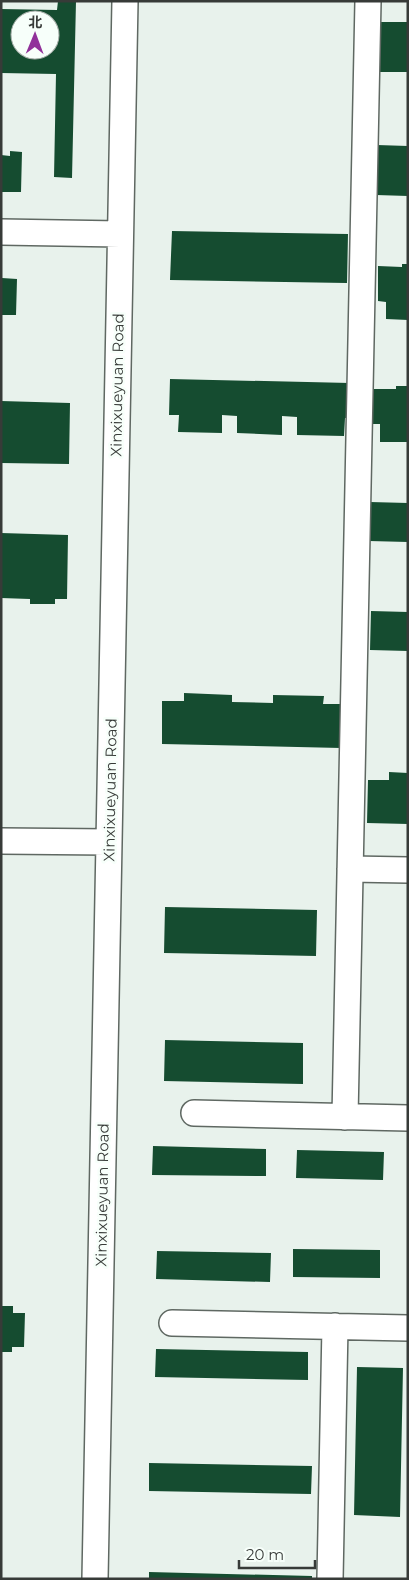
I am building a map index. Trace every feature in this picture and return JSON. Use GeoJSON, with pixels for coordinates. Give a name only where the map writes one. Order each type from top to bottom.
{"type":"FeatureCollection","features":[{"type":"Feature","properties":{"kind":"street","name":"Xinxixueyuan Road"},"geometry":{"type":"LineString","coordinates":[[95,1579],[124,1]]}},
{"type":"Feature","properties":{"kind":"street"},"geometry":{"type":"LineString","coordinates":[[345,1116],[368,1]]}},
{"type":"Feature","properties":{"kind":"street"},"geometry":{"type":"LineString","coordinates":[[1,232],[120,234]]}},
{"type":"Feature","properties":{"kind":"street"},"geometry":{"type":"LineString","coordinates":[[1,841],[109,842]]}},
{"type":"Feature","properties":{"kind":"street"},"geometry":{"type":"LineString","coordinates":[[350,869],[408,870]]}},
{"type":"Feature","properties":{"kind":"street"},"geometry":{"type":"LineString","coordinates":[[194,1114],[408,1118]]}},
{"type":"Feature","properties":{"kind":"street"},"geometry":{"type":"LineString","coordinates":[[172,1323],[408,1328]]}},
{"type":"Feature","properties":{"kind":"street"},"geometry":{"type":"LineString","coordinates":[[330,1579],[336,1326]]}},
{"type":"Feature","properties":{"kind":"building"},"geometry":{"type":"Polygon","coordinates":[[[58,1],[76,1],[72,178],[54,177],[56,74],[1,73],[1,9],[57,10],[58,1]]]}},
{"type":"Feature","properties":{"kind":"building"},"geometry":{"type":"Polygon","coordinates":[[[379,22],[408,22],[408,72],[378,72],[379,22]]]}},
{"type":"Feature","properties":{"kind":"building"},"geometry":{"type":"Polygon","coordinates":[[[377,145],[408,146],[408,196],[376,195],[377,145]]]}},
{"type":"Feature","properties":{"kind":"building"},"geometry":{"type":"Polygon","coordinates":[[[10,151],[22,152],[21,192],[1,192],[1,155],[10,156],[10,151]]]}},
{"type":"Feature","properties":{"kind":"building"},"geometry":{"type":"Polygon","coordinates":[[[172,231],[348,234],[347,283],[170,280],[172,231]]]}},
{"type":"Feature","properties":{"kind":"building"},"geometry":{"type":"Polygon","coordinates":[[[402,264],[408,264],[408,320],[386,319],[386,302],[378,301],[378,266],[402,267],[402,264]]]}},
{"type":"Feature","properties":{"kind":"building"},"geometry":{"type":"Polygon","coordinates":[[[2,278],[17,279],[16,315],[1,315],[2,278]]]}},
{"type":"Feature","properties":{"kind":"building"},"geometry":{"type":"Polygon","coordinates":[[[170,379],[350,383],[349,418],[345,418],[344,436],[297,435],[297,417],[282,416],[282,435],[237,433],[237,416],[222,415],[222,433],[178,432],[179,415],[169,415],[170,379]]]}},
{"type":"Feature","properties":{"kind":"building"},"geometry":{"type":"Polygon","coordinates":[[[396,386],[408,386],[408,442],[380,442],[380,424],[372,424],[372,389],[396,389],[396,386]]]}},
{"type":"Feature","properties":{"kind":"building"},"geometry":{"type":"Polygon","coordinates":[[[1,401],[70,403],[69,464],[1,463],[1,401]]]}},
{"type":"Feature","properties":{"kind":"building"},"geometry":{"type":"Polygon","coordinates":[[[370,502],[408,503],[408,542],[369,541],[370,502]]]}},
{"type":"Feature","properties":{"kind":"building"},"geometry":{"type":"Polygon","coordinates":[[[1,533],[68,535],[67,599],[55,599],[55,604],[30,604],[30,599],[1,598],[1,533]]]}},
{"type":"Feature","properties":{"kind":"building"},"geometry":{"type":"Polygon","coordinates":[[[371,611],[408,612],[408,651],[370,650],[371,611]]]}},
{"type":"Feature","properties":{"kind":"building"},"geometry":{"type":"Polygon","coordinates":[[[184,693],[232,695],[232,702],[273,703],[273,695],[324,696],[323,704],[342,704],[341,748],[162,744],[162,701],[184,701],[184,693]]]}},
{"type":"Feature","properties":{"kind":"building"},"geometry":{"type":"Polygon","coordinates":[[[389,772],[408,773],[408,824],[367,823],[368,780],[389,780],[389,772]]]}},
{"type":"Feature","properties":{"kind":"building"},"geometry":{"type":"Polygon","coordinates":[[[165,907],[317,910],[316,956],[164,953],[165,907]]]}},
{"type":"Feature","properties":{"kind":"building"},"geometry":{"type":"Polygon","coordinates":[[[165,1040],[303,1043],[303,1084],[164,1081],[165,1040]]]}},
{"type":"Feature","properties":{"kind":"building"},"geometry":{"type":"Polygon","coordinates":[[[153,1146],[266,1149],[266,1176],[152,1175],[153,1146]]]}},
{"type":"Feature","properties":{"kind":"building"},"geometry":{"type":"Polygon","coordinates":[[[297,1150],[384,1152],[383,1180],[296,1178],[297,1150]]]}},
{"type":"Feature","properties":{"kind":"building"},"geometry":{"type":"Polygon","coordinates":[[[293,1249],[380,1250],[380,1278],[293,1277],[293,1249]]]}},
{"type":"Feature","properties":{"kind":"building"},"geometry":{"type":"Polygon","coordinates":[[[157,1251],[271,1253],[270,1282],[156,1279],[157,1251]]]}},
{"type":"Feature","properties":{"kind":"building"},"geometry":{"type":"Polygon","coordinates":[[[1,1306],[13,1306],[13,1313],[25,1313],[24,1347],[12,1347],[12,1352],[1,1352],[1,1306]]]}},
{"type":"Feature","properties":{"kind":"building"},"geometry":{"type":"Polygon","coordinates":[[[156,1349],[308,1352],[308,1380],[155,1377],[156,1349]]]}},
{"type":"Feature","properties":{"kind":"building"},"geometry":{"type":"Polygon","coordinates":[[[357,1367],[403,1368],[400,1517],[354,1515],[357,1367]]]}},
{"type":"Feature","properties":{"kind":"building"},"geometry":{"type":"Polygon","coordinates":[[[149,1463],[312,1466],[311,1494],[149,1491],[149,1463]]]}},
{"type":"Feature","properties":{"kind":"building"},"geometry":{"type":"Polygon","coordinates":[[[149,1572],[312,1576],[312,1579],[149,1579],[149,1572]]]}}]}
